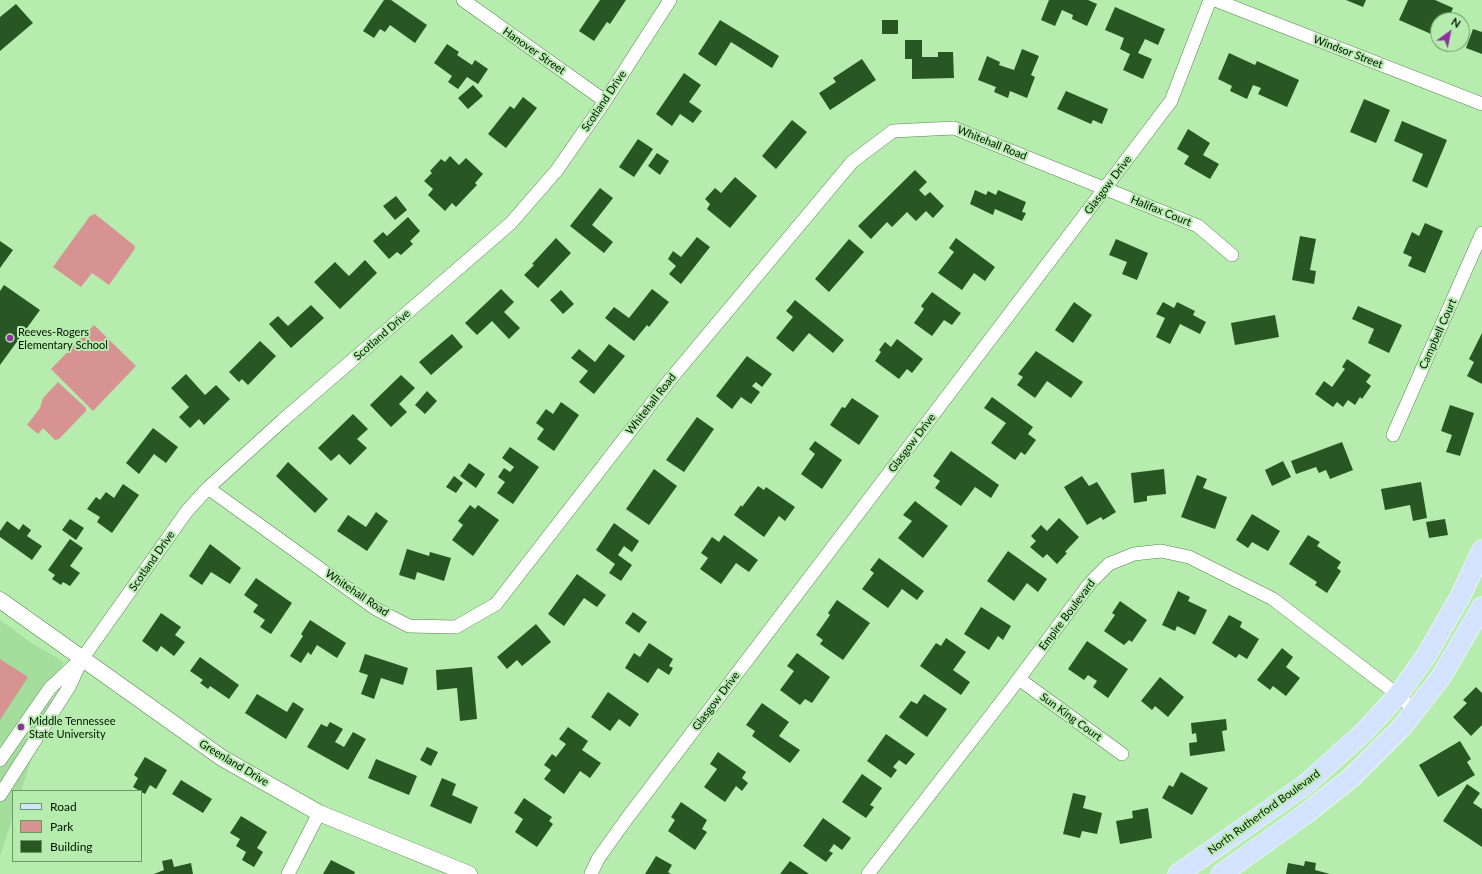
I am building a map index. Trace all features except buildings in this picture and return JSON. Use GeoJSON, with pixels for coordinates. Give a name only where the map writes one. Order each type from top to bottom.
{"type":"FeatureCollection","features":[{"type":"Feature","properties":{"kind":"main road","name":"North Rutherford Boulevard"},"geometry":{"type":"LineString","coordinates":[[1178,874],[1305,785],[1364,732],[1398,695],[1426,656],[1460,597],[1482,550]]}},
{"type":"Feature","properties":{"kind":"main road"},"geometry":{"type":"LineString","coordinates":[[1221,874],[1304,815],[1352,777],[1402,726],[1441,677],[1482,607]]}},
{"type":"Feature","properties":{"kind":"street","name":"Hanover Street"},"geometry":{"type":"LineString","coordinates":[[463,0],[605,101]]}},
{"type":"Feature","properties":{"kind":"street","name":"Scotland Drive"},"geometry":{"type":"LineString","coordinates":[[82,659],[188,511],[208,488],[282,420],[512,224],[557,170],[605,101],[670,0]]}},
{"type":"Feature","properties":{"kind":"street","name":"Glasgow Drive"},"geometry":{"type":"LineString","coordinates":[[592,874],[598,859],[630,814],[1171,101],[1210,0]]}},
{"type":"Feature","properties":{"kind":"street","name":"Windsor Street"},"geometry":{"type":"LineString","coordinates":[[1215,0],[1482,104]]}},
{"type":"Feature","properties":{"kind":"street","name":"Whitehall Road"},"geometry":{"type":"LineString","coordinates":[[208,488],[376,608],[409,626],[456,627],[496,604],[669,381],[836,180],[852,162],[893,131],[954,128],[1105,189]]}},
{"type":"Feature","properties":{"kind":"street","name":"Halifax Court"},"geometry":{"type":"LineString","coordinates":[[1105,189],[1198,226],[1232,255]]}},
{"type":"Feature","properties":{"kind":"street","name":"Campbell Court"},"geometry":{"type":"LineString","coordinates":[[1393,435],[1482,232]]}},
{"type":"Feature","properties":{"kind":"street","name":"Empire Boulevard"},"geometry":{"type":"LineString","coordinates":[[868,874],[1019,679],[1090,582],[1109,564],[1134,554],[1161,551],[1189,557],[1274,599],[1398,695],[1415,711]]}},
{"type":"Feature","properties":{"kind":"street","name":"Greenland Drive"},"geometry":{"type":"LineString","coordinates":[[0,600],[222,758],[319,813],[469,874]]}},
{"type":"Feature","properties":{"kind":"street"},"geometry":{"type":"LineString","coordinates":[[0,760],[50,688],[82,659]]}},
{"type":"Feature","properties":{"kind":"street"},"geometry":{"type":"LineString","coordinates":[[0,794],[68,687],[82,659]]}},
{"type":"Feature","properties":{"kind":"street","name":"Sun King Court"},"geometry":{"type":"LineString","coordinates":[[1019,679],[1122,754]]}},
{"type":"Feature","properties":{"kind":"street"},"geometry":{"type":"LineString","coordinates":[[288,874],[319,813]]}},
{"type":"Feature","properties":{"kind":"shaded area","name":"Middle Tennessee State University"},"geometry":{"type":"Polygon","coordinates":[[[0,620],[33,644],[64,662],[21,790],[12,790],[12,820],[0,856],[0,620]]]}},
{"type":"Feature","properties":{"kind":"green space"},"geometry":{"type":"Polygon","coordinates":[[[95,214],[135,246],[134,250],[109,285],[92,273],[81,287],[53,267],[90,216],[95,214]]]}},
{"type":"Feature","properties":{"kind":"green space"},"geometry":{"type":"Polygon","coordinates":[[[94,325],[136,366],[93,411],[51,369],[94,325]]]}},
{"type":"Feature","properties":{"kind":"green space"},"geometry":{"type":"Polygon","coordinates":[[[58,382],[86,408],[86,411],[59,439],[55,440],[43,428],[38,434],[27,425],[40,408],[43,398],[58,382]]]}},
{"type":"Feature","properties":{"kind":"green space"},"geometry":{"type":"Polygon","coordinates":[[[0,659],[28,677],[0,720],[0,659]]]}},
{"type":"Feature","properties":{"kind":"place","name":"Reeves-Rogers Elementary School"},"geometry":{"type":"Point","coordinates":[10,338]}},
{"type":"Feature","properties":{"kind":"place","name":"Middle Tennessee State University"},"geometry":{"type":"Point","coordinates":[21,727]}}]}
